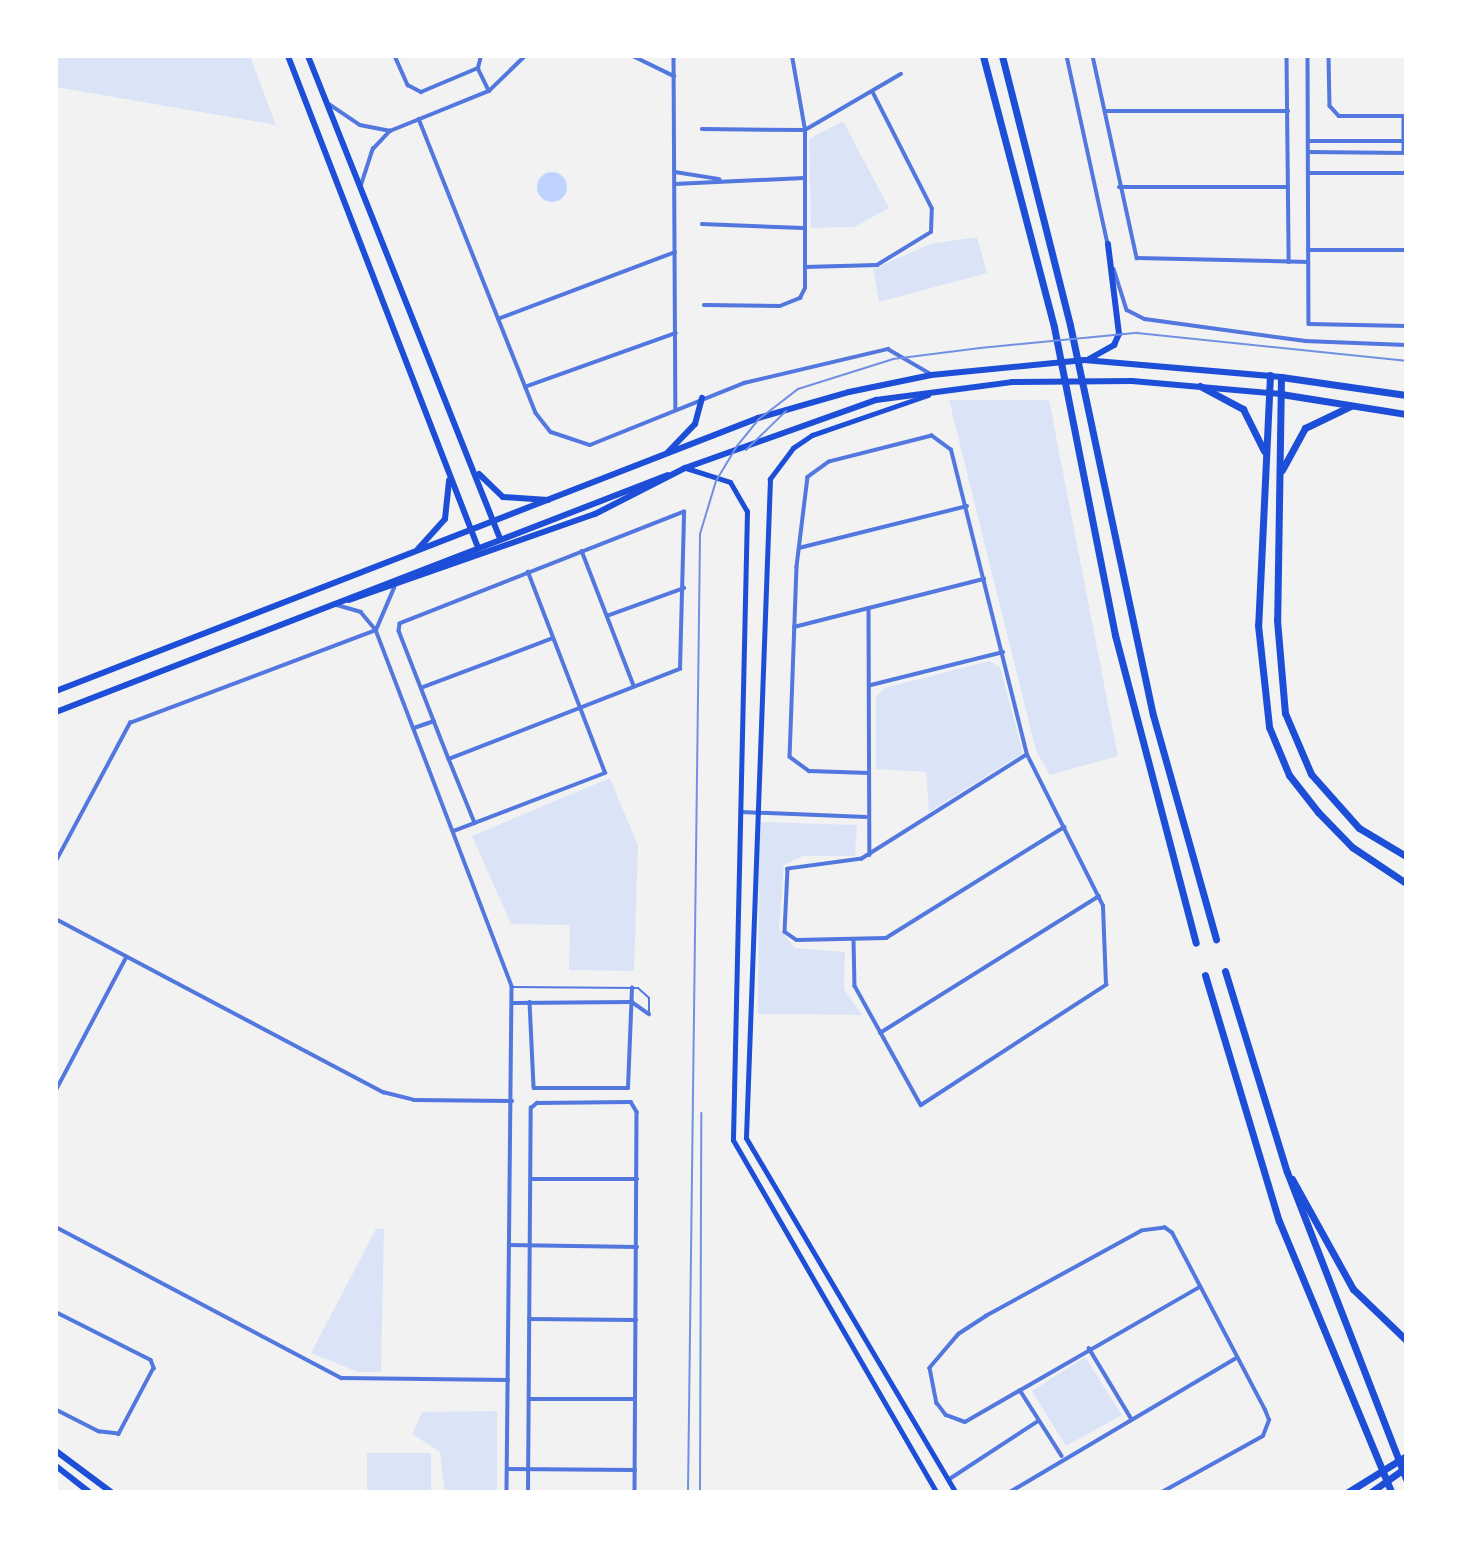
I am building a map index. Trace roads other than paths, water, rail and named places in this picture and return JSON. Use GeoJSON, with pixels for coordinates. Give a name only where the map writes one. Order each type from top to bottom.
{"type":"FeatureCollection","features":[{"type":"Feature","properties":{"kind":"highway"},"geometry":{"type":"LineString","coordinates":[[983,56],[1054,327],[1115,635],[1196,943]]}},
{"type":"Feature","properties":{"kind":"highway"},"geometry":{"type":"LineString","coordinates":[[1002,56],[1070,325],[1153,716],[1216,939]]}},
{"type":"Feature","properties":{"kind":"highway"},"geometry":{"type":"LineString","coordinates":[[1270,375],[1258,652],[1274,744],[1301,792],[1335,831],[1406,883]]}},
{"type":"Feature","properties":{"kind":"highway"},"geometry":{"type":"LineString","coordinates":[[1406,393],[1282,377],[1277,665],[1292,737],[1311,774],[1342,813],[1406,856]]}},
{"type":"Feature","properties":{"kind":"highway"},"geometry":{"type":"LineString","coordinates":[[1200,386],[1243,410],[1260,437],[1265,470]]}},
{"type":"Feature","properties":{"kind":"highway"},"geometry":{"type":"LineString","coordinates":[[1280,394],[1406,414]]}},
{"type":"Feature","properties":{"kind":"highway"},"geometry":{"type":"LineString","coordinates":[[1279,482],[1286,455],[1305,428],[1332,411],[1359,405]]}},
{"type":"Feature","properties":{"kind":"highway"},"geometry":{"type":"LineString","coordinates":[[1225,971],[1287,1172],[1406,1479]]}},
{"type":"Feature","properties":{"kind":"highway"},"geometry":{"type":"LineString","coordinates":[[1205,975],[1279,1221],[1391,1492]]}},
{"type":"Feature","properties":{"kind":"highway"},"geometry":{"type":"LineString","coordinates":[[1287,1172],[1353,1289],[1406,1340]]}},
{"type":"Feature","properties":{"kind":"highway"},"geometry":{"type":"LineString","coordinates":[[1348,1492],[1406,1456]]}},
{"type":"Feature","properties":{"kind":"highway"},"geometry":{"type":"LineString","coordinates":[[1371,1492],[1406,1468]]}},
{"type":"Feature","properties":{"kind":"main road"},"geometry":{"type":"LineString","coordinates":[[288,56],[477,545]]}},
{"type":"Feature","properties":{"kind":"main road"},"geometry":{"type":"LineString","coordinates":[[308,56],[361,185],[431,373],[474,466],[499,537]]}},
{"type":"Feature","properties":{"kind":"main road"},"geometry":{"type":"LineString","coordinates":[[1084,360],[1105,353],[1119,334],[1108,244]]}},
{"type":"Feature","properties":{"kind":"main road"},"geometry":{"type":"LineString","coordinates":[[56,691],[561,498],[667,453],[780,412],[931,374],[1084,360],[1282,377]]}},
{"type":"Feature","properties":{"kind":"main road"},"geometry":{"type":"LineString","coordinates":[[56,712],[337,605],[477,545],[838,410],[944,389],[1012,382],[1200,386],[1280,394]]}},
{"type":"Feature","properties":{"kind":"main road"},"geometry":{"type":"LineString","coordinates":[[944,389],[812,435],[793,448],[770,479],[754,811],[746,1138],[955,1492]]}},
{"type":"Feature","properties":{"kind":"main road"},"geometry":{"type":"LineString","coordinates":[[667,453],[695,424],[702,398]]}},
{"type":"Feature","properties":{"kind":"main road"},"geometry":{"type":"LineString","coordinates":[[474,466],[503,496],[561,498]]}},
{"type":"Feature","properties":{"kind":"main road"},"geometry":{"type":"LineString","coordinates":[[685,468],[730,482],[747,511],[733,1140],[936,1492]]}},
{"type":"Feature","properties":{"kind":"main road"},"geometry":{"type":"LineString","coordinates":[[349,600],[394,588],[595,514],[673,473]]}},
{"type":"Feature","properties":{"kind":"main road"},"geometry":{"type":"LineString","coordinates":[[414,552],[445,519],[448,475]]}},
{"type":"Feature","properties":{"kind":"main road"},"geometry":{"type":"LineString","coordinates":[[56,1451],[111,1492]]}},
{"type":"Feature","properties":{"kind":"main road"},"geometry":{"type":"LineString","coordinates":[[56,1466],[89,1492]]}},
{"type":"Feature","properties":{"kind":"street"},"geometry":{"type":"LineString","coordinates":[[395,56],[408,85],[421,92],[478,68]]}},
{"type":"Feature","properties":{"kind":"street"},"geometry":{"type":"LineString","coordinates":[[481,56],[478,68],[489,90]]}},
{"type":"Feature","properties":{"kind":"street"},"geometry":{"type":"LineString","coordinates":[[361,185],[373,149],[390,131],[489,90],[525,56]]}},
{"type":"Feature","properties":{"kind":"street"},"geometry":{"type":"LineString","coordinates":[[633,56],[674,76]]}},
{"type":"Feature","properties":{"kind":"street"},"geometry":{"type":"LineString","coordinates":[[674,56],[676,409]]}},
{"type":"Feature","properties":{"kind":"street"},"geometry":{"type":"LineString","coordinates":[[704,305],[792,303],[805,288],[805,130],[792,56]]}},
{"type":"Feature","properties":{"kind":"street"},"geometry":{"type":"LineString","coordinates":[[1067,56],[1121,301],[1133,315],[1305,341],[1406,345]]}},
{"type":"Feature","properties":{"kind":"street"},"geometry":{"type":"LineString","coordinates":[[1093,56],[1130,246],[1137,258],[1308,262]]}},
{"type":"Feature","properties":{"kind":"street"},"geometry":{"type":"LineString","coordinates":[[1287,56],[1289,262]]}},
{"type":"Feature","properties":{"kind":"street"},"geometry":{"type":"LineString","coordinates":[[1308,56],[1307,310],[1310,324],[1406,326]]}},
{"type":"Feature","properties":{"kind":"street"},"geometry":{"type":"LineString","coordinates":[[1308,152],[1405,153],[1405,116],[1339,116],[1330,106],[1329,56]]}},
{"type":"Feature","properties":{"kind":"street"},"geometry":{"type":"LineString","coordinates":[[702,129],[805,130],[873,93],[901,74]]}},
{"type":"Feature","properties":{"kind":"street"},"geometry":{"type":"LineString","coordinates":[[805,267],[877,264],[931,232],[932,209],[873,93]]}},
{"type":"Feature","properties":{"kind":"street"},"geometry":{"type":"LineString","coordinates":[[327,103],[360,125],[390,131]]}},
{"type":"Feature","properties":{"kind":"street"},"geometry":{"type":"LineString","coordinates":[[1105,111],[1288,111]]}},
{"type":"Feature","properties":{"kind":"street"},"geometry":{"type":"LineString","coordinates":[[419,119],[525,387],[551,432],[590,445],[702,398],[797,367],[888,349],[931,374]]}},
{"type":"Feature","properties":{"kind":"street"},"geometry":{"type":"LineString","coordinates":[[1308,141],[1405,141]]}},
{"type":"Feature","properties":{"kind":"street"},"geometry":{"type":"LineString","coordinates":[[675,172],[721,179]]}},
{"type":"Feature","properties":{"kind":"street"},"geometry":{"type":"LineString","coordinates":[[1308,173],[1406,173]]}},
{"type":"Feature","properties":{"kind":"street"},"geometry":{"type":"LineString","coordinates":[[675,184],[721,179],[804,178]]}},
{"type":"Feature","properties":{"kind":"street"},"geometry":{"type":"LineString","coordinates":[[1118,187],[1288,187]]}},
{"type":"Feature","properties":{"kind":"street"},"geometry":{"type":"LineString","coordinates":[[702,224],[803,228]]}},
{"type":"Feature","properties":{"kind":"street"},"geometry":{"type":"LineString","coordinates":[[1308,250],[1406,250]]}},
{"type":"Feature","properties":{"kind":"street"},"geometry":{"type":"LineString","coordinates":[[498,319],[676,252]]}},
{"type":"Feature","properties":{"kind":"street"},"geometry":{"type":"LineString","coordinates":[[525,387],[676,333]]}},
{"type":"Feature","properties":{"kind":"street"},"geometry":{"type":"LineString","coordinates":[[854,940],[855,986],[921,1105],[1100,992],[1106,976],[1099,896],[1027,755],[967,506],[947,444],[932,436],[814,470],[799,548],[794,627],[794,764],[809,771],[869,773]]}},
{"type":"Feature","properties":{"kind":"street"},"geometry":{"type":"LineString","coordinates":[[799,548],[967,506]]}},
{"type":"Feature","properties":{"kind":"street"},"geometry":{"type":"LineString","coordinates":[[449,759],[634,686],[684,663],[684,512],[404,620],[399,631],[449,759],[475,823]]}},
{"type":"Feature","properties":{"kind":"street"},"geometry":{"type":"LineString","coordinates":[[582,551],[634,686]]}},
{"type":"Feature","properties":{"kind":"street"},"geometry":{"type":"LineString","coordinates":[[454,831],[605,773],[528,572]]}},
{"type":"Feature","properties":{"kind":"street"},"geometry":{"type":"LineString","coordinates":[[794,627],[984,579]]}},
{"type":"Feature","properties":{"kind":"street"},"geometry":{"type":"LineString","coordinates":[[56,861],[130,723],[376,630],[394,588]]}},
{"type":"Feature","properties":{"kind":"street"},"geometry":{"type":"LineString","coordinates":[[607,616],[685,588]]}},
{"type":"Feature","properties":{"kind":"street"},"geometry":{"type":"LineString","coordinates":[[337,605],[361,612],[376,630],[512,987],[507,1492]]}},
{"type":"Feature","properties":{"kind":"street"},"geometry":{"type":"LineString","coordinates":[[869,608],[871,685],[866,817],[870,855]]}},
{"type":"Feature","properties":{"kind":"street"},"geometry":{"type":"LineString","coordinates":[[421,688],[553,638]]}},
{"type":"Feature","properties":{"kind":"street"},"geometry":{"type":"LineString","coordinates":[[871,685],[1003,652]]}},
{"type":"Feature","properties":{"kind":"street"},"geometry":{"type":"LineString","coordinates":[[414,728],[434,721]]}},
{"type":"Feature","properties":{"kind":"street"},"geometry":{"type":"LineString","coordinates":[[1027,755],[870,855],[800,864],[786,873],[783,924],[789,937],[854,940],[886,938],[1064,827]]}},
{"type":"Feature","properties":{"kind":"street"},"geometry":{"type":"LineString","coordinates":[[739,812],[866,817]]}},
{"type":"Feature","properties":{"kind":"street"},"geometry":{"type":"LineString","coordinates":[[880,1033],[1099,896]]}},
{"type":"Feature","properties":{"kind":"street"},"geometry":{"type":"LineString","coordinates":[[56,919],[383,1092],[414,1100],[512,1101]]}},
{"type":"Feature","properties":{"kind":"street"},"geometry":{"type":"LineString","coordinates":[[56,1090],[126,957]]}},
{"type":"Feature","properties":{"kind":"street"},"geometry":{"type":"LineString","coordinates":[[530,1002],[534,1088],[628,1088],[632,988]]}},
{"type":"Feature","properties":{"kind":"street"},"geometry":{"type":"LineString","coordinates":[[513,1003],[632,1002],[649,1014]]}},
{"type":"Feature","properties":{"kind":"street"},"geometry":{"type":"LineString","coordinates":[[528,1492],[531,1108],[537,1103],[631,1102],[637,1112],[635,1492]]}},
{"type":"Feature","properties":{"kind":"street"},"geometry":{"type":"LineString","coordinates":[[531,1179],[637,1179]]}},
{"type":"Feature","properties":{"kind":"street"},"geometry":{"type":"LineString","coordinates":[[56,1227],[341,1378],[508,1380]]}},
{"type":"Feature","properties":{"kind":"street"},"geometry":{"type":"LineString","coordinates":[[1162,1492],[1268,1430],[1265,1410],[1172,1233],[1161,1227],[1142,1231],[959,1334],[930,1368],[937,1403],[960,1423],[1200,1287]]}},
{"type":"Feature","properties":{"kind":"street"},"geometry":{"type":"LineString","coordinates":[[509,1245],[637,1247]]}},
{"type":"Feature","properties":{"kind":"street"},"geometry":{"type":"LineString","coordinates":[[56,1312],[151,1360],[154,1368],[125,1426],[108,1435],[56,1410]]}},
{"type":"Feature","properties":{"kind":"street"},"geometry":{"type":"LineString","coordinates":[[530,1319],[636,1320]]}},
{"type":"Feature","properties":{"kind":"street"},"geometry":{"type":"LineString","coordinates":[[1089,1348],[1130,1418]]}},
{"type":"Feature","properties":{"kind":"street"},"geometry":{"type":"LineString","coordinates":[[1010,1492],[1062,1457],[1237,1357]]}},
{"type":"Feature","properties":{"kind":"street"},"geometry":{"type":"LineString","coordinates":[[1020,1390],[1062,1457]]}},
{"type":"Feature","properties":{"kind":"street"},"geometry":{"type":"LineString","coordinates":[[529,1399],[636,1399]]}},
{"type":"Feature","properties":{"kind":"street"},"geometry":{"type":"LineString","coordinates":[[948,1480],[1038,1421]]}},
{"type":"Feature","properties":{"kind":"street"},"geometry":{"type":"LineString","coordinates":[[507,1469],[635,1470]]}},
{"type":"Feature","properties":{"kind":"lane"},"geometry":{"type":"LineString","coordinates":[[512,987],[632,988],[649,998],[649,1014]]}},
{"type":"Feature","properties":{"kind":"water"},"geometry":{"type":"Polygon","coordinates":[[[552,172],[563,176],[567,187],[563,198],[552,202],[541,198],[537,187],[541,176],[552,172]]]}},
{"type":"Feature","properties":{"kind":"tram line"},"geometry":{"type":"LineString","coordinates":[[688,1492],[700,534],[716,481],[737,446],[759,419],[798,389],[893,359],[1137,333],[1406,361]]}},
{"type":"Feature","properties":{"kind":"tram line"},"geometry":{"type":"LineString","coordinates":[[746,450],[786,411]]}},
{"type":"Feature","properties":{"kind":"tram line"},"geometry":{"type":"LineString","coordinates":[[700,1492],[701,1113]]}}]}
